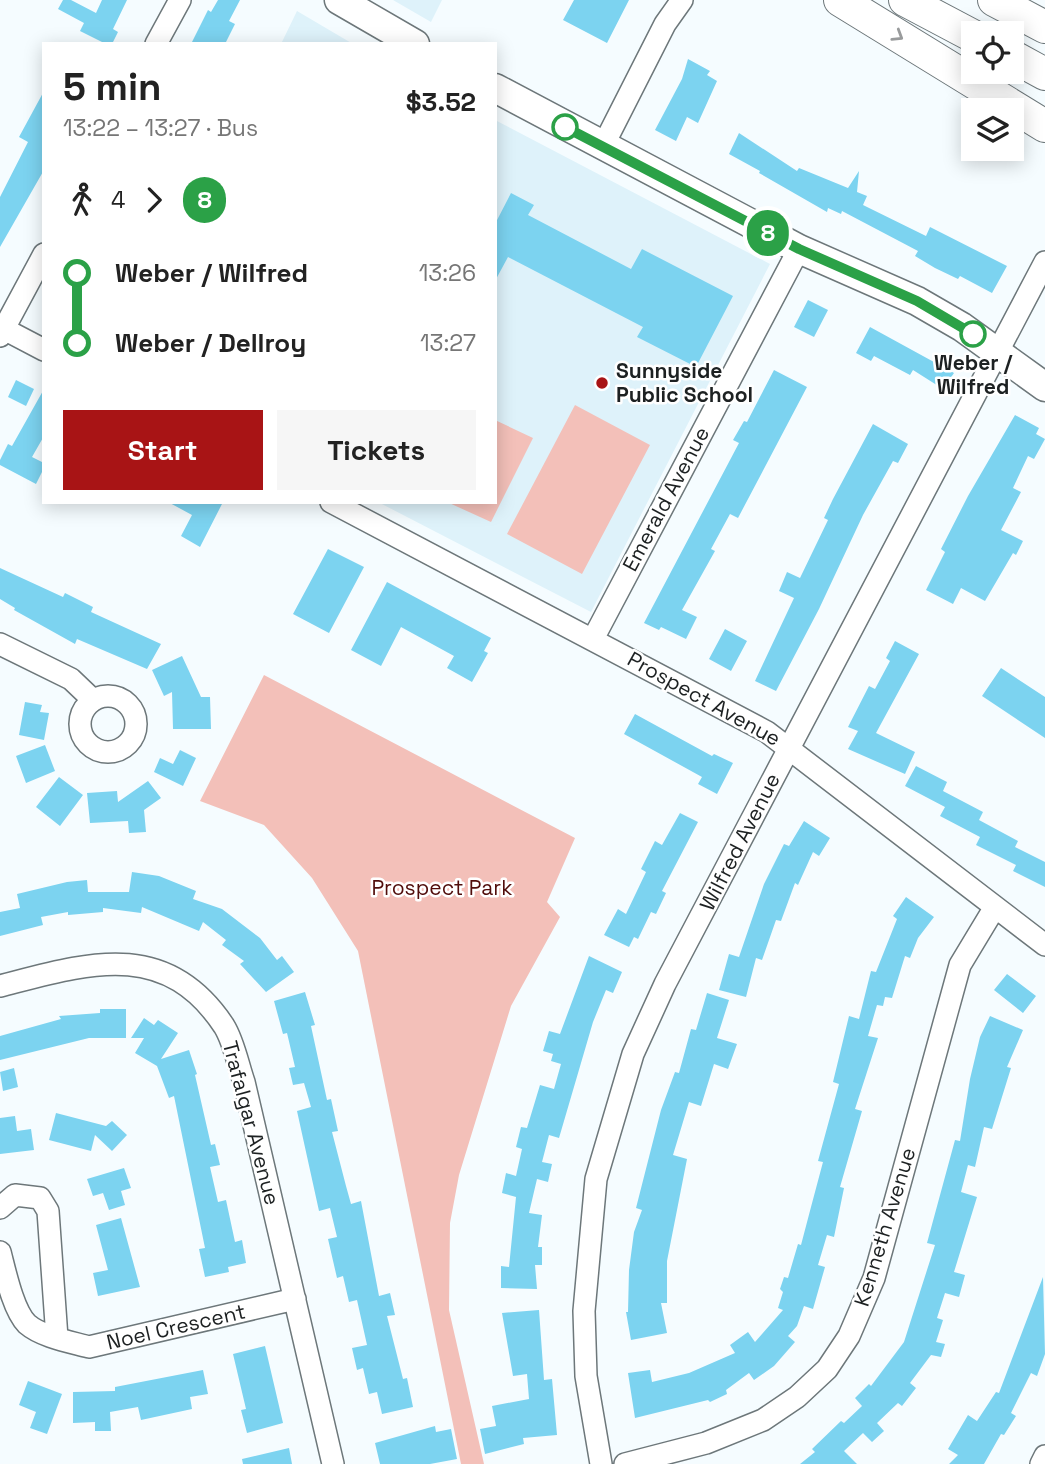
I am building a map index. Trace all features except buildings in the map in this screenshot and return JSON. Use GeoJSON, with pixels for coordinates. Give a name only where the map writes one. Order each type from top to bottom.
{"type":"FeatureCollection","features":[{"type":"Feature","properties":{"kind":"highway"},"geometry":{"type":"LineString","coordinates":[[840,0],[1045,126]]}},
{"type":"Feature","properties":{"kind":"highway"},"geometry":{"type":"LineString","coordinates":[[905,0],[961,30]]}},
{"type":"Feature","properties":{"kind":"highway"},"geometry":{"type":"LineString","coordinates":[[993,0],[1045,27]]}},
{"type":"Feature","properties":{"kind":"highway"},"geometry":{"type":"LineString","coordinates":[[1024,63],[1045,74]]}},
{"type":"Feature","properties":{"kind":"main road"},"geometry":{"type":"LineString","coordinates":[[338,0],[410,42]]}},
{"type":"Feature","properties":{"kind":"main road"},"geometry":{"type":"LineString","coordinates":[[497,89],[799,249],[917,301],[998,352],[1045,387]]}},
{"type":"Feature","properties":{"kind":"street"},"geometry":{"type":"LineString","coordinates":[[157,42],[180,0]]}},
{"type":"Feature","properties":{"kind":"street"},"geometry":{"type":"LineString","coordinates":[[603,146],[665,24],[682,0]]}},
{"type":"Feature","properties":{"kind":"street","name":"Emerald Avenue"},"geometry":{"type":"LineString","coordinates":[[593,639],[799,249]]}},
{"type":"Feature","properties":{"kind":"street"},"geometry":{"type":"LineString","coordinates":[[42,258],[1,330],[42,349]]}},
{"type":"Feature","properties":{"kind":"street","name":"Wilfred Avenue"},"geometry":{"type":"LineString","coordinates":[[601,1464],[586,1376],[584,1311],[596,1179],[634,1054],[665,984],[1045,262]]}},
{"type":"Feature","properties":{"kind":"street","name":"Prospect Avenue"},"geometry":{"type":"LineString","coordinates":[[335,504],[790,746],[1045,945]]}},
{"type":"Feature","properties":{"kind":"street"},"geometry":{"type":"LineString","coordinates":[[0,643],[71,680],[93,700]]}},
{"type":"Feature","properties":{"kind":"street","name":"Kenneth Avenue"},"geometry":{"type":"LineString","coordinates":[[625,1464],[706,1443],[763,1420],[797,1397],[827,1369],[849,1336],[874,1278],[960,965],[995,907]]}},
{"type":"Feature","properties":{"kind":"street","name":"Trafalgar Avenue"},"geometry":{"type":"LineString","coordinates":[[0,986],[87,964],[131,963],[171,977],[203,999],[225,1028],[244,1082],[333,1464]]}},
{"type":"Feature","properties":{"kind":"street"},"geometry":{"type":"LineString","coordinates":[[0,1208],[15,1195],[27,1195],[40,1198],[48,1210],[57,1338]]}},
{"type":"Feature","properties":{"kind":"street","name":"Noel Crescent"},"geometry":{"type":"LineString","coordinates":[[0,1252],[10,1290],[27,1324],[57,1338],[89,1347],[295,1299]]}},
{"type":"Feature","properties":{"kind":"street"},"geometry":{"type":"LineString","coordinates":[[1041,1464],[1045,1456]]}},
{"type":"Feature","properties":{"kind":"shaded area"},"geometry":{"type":"Polygon","coordinates":[[[393,0],[442,0],[431,22],[393,0]]]}},
{"type":"Feature","properties":{"kind":"shaded area"},"geometry":{"type":"Polygon","coordinates":[[[297,11],[350,42],[282,42],[297,11]]]}},
{"type":"Feature","properties":{"kind":"shaded area","name":"Sunnyside Public School"},"geometry":{"type":"Polygon","coordinates":[[[497,121],[770,264],[591,612],[382,504],[497,504],[497,121]]]}},
{"type":"Feature","properties":{"kind":"green space"},"geometry":{"type":"Polygon","coordinates":[[[575,405],[650,445],[582,574],[507,534],[575,405]]]}},
{"type":"Feature","properties":{"kind":"green space"},"geometry":{"type":"Polygon","coordinates":[[[497,421],[533,438],[491,522],[451,504],[497,504],[497,421]]]}},
{"type":"Feature","properties":{"kind":"green space","name":"Prospect Park"},"geometry":{"type":"Polygon","coordinates":[[[264,675],[575,838],[547,902],[560,917],[511,1006],[459,1175],[450,1223],[449,1310],[484,1464],[461,1464],[358,951],[312,878],[264,825],[200,801],[264,675]]]}},
{"type":"Feature","properties":{"kind":"bus line","name":"8"},"geometry":{"type":"LineString","coordinates":[[565,127],[799,249],[917,301],[973,334]]}},
{"type":"Feature","properties":{"kind":"place","name":"Weber / Wilfred"},"geometry":{"type":"Point","coordinates":[973,334]}},
{"type":"Feature","properties":{"kind":"place","name":"Sunnyside Public School"},"geometry":{"type":"Point","coordinates":[602,383]}}]}
